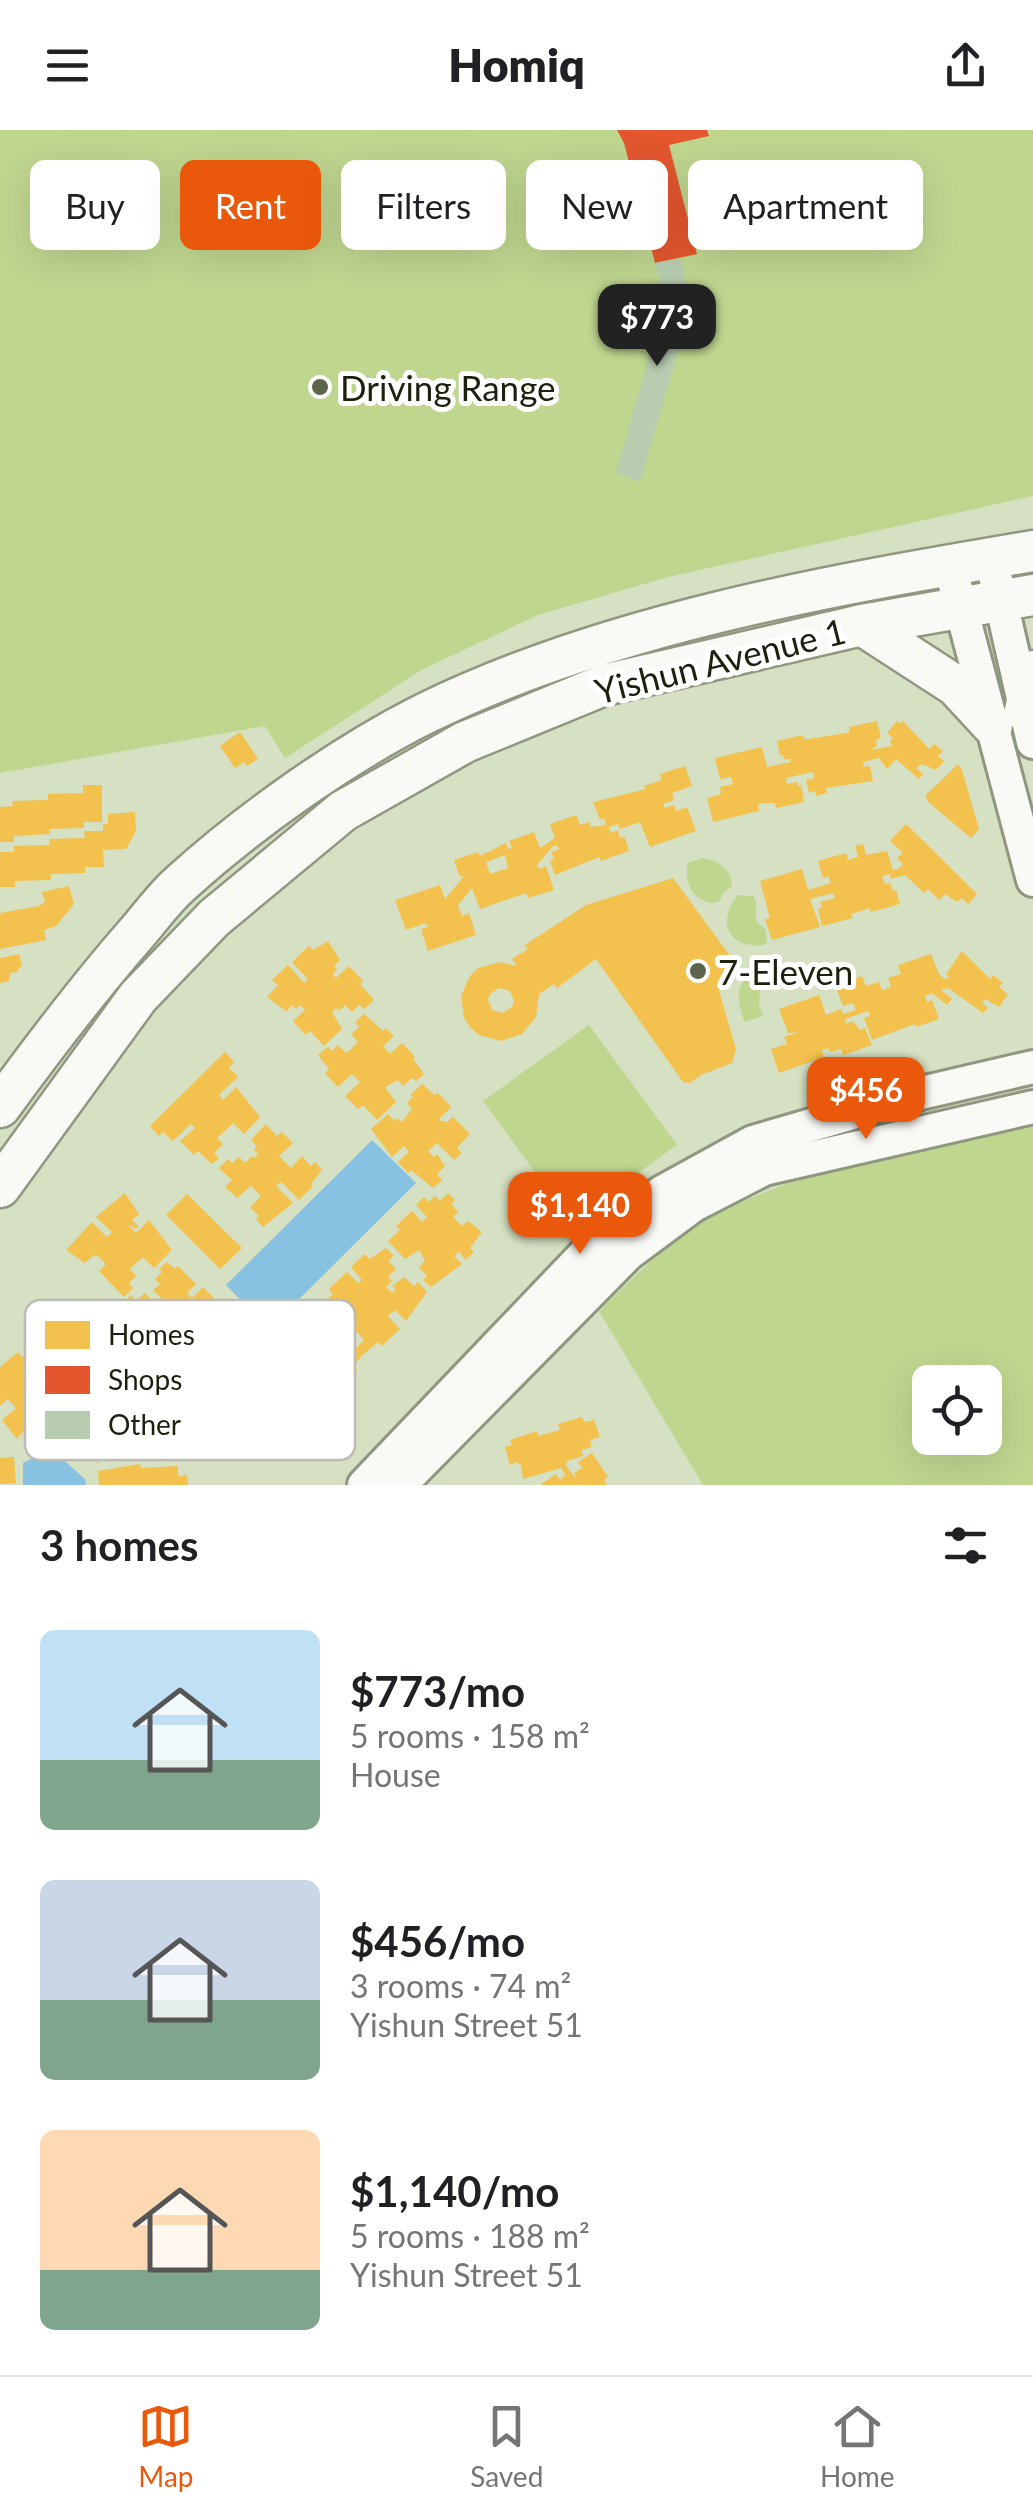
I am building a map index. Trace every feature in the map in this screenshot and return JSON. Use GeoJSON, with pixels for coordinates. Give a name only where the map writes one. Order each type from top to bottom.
{"type":"FeatureCollection","features":[{"type":"Feature","properties":{"kind":"main road","name":"Yishun Avenue 1"},"geometry":{"type":"LineString","coordinates":[[0,1107],[96,980],[178,885],[313,779],[420,716],[529,668],[741,607],[1033,551]]}},
{"type":"Feature","properties":{"kind":"main road","name":"Yishun Avenue 1"},"geometry":{"type":"LineString","coordinates":[[0,1187],[138,998],[214,918],[343,811],[465,742],[604,685],[862,625],[1017,598]]}},
{"type":"Feature","properties":{"kind":"main road"},"geometry":{"type":"LineString","coordinates":[[862,625],[1017,726],[1033,672]]}},
{"type":"Feature","properties":{"kind":"street"},"geometry":{"type":"LineString","coordinates":[[991,558],[1017,598],[1017,726],[1033,880]]}},
{"type":"Feature","properties":{"kind":"street"},"geometry":{"type":"LineString","coordinates":[[950,566],[960,607],[1017,726]]}},
{"type":"Feature","properties":{"kind":"street"},"geometry":{"type":"LineString","coordinates":[[366,1484],[604,1234],[662,1192],[753,1142],[921,1093],[1033,1068]]}},
{"type":"Feature","properties":{"kind":"street"},"geometry":{"type":"LineString","coordinates":[[921,1093],[934,1129]]}},
{"type":"Feature","properties":{"kind":"street"},"geometry":{"type":"LineString","coordinates":[[400,1485],[628,1254],[694,1205],[764,1169],[1033,1107]]}},
{"type":"Feature","properties":{"kind":"green space"},"geometry":{"type":"Polygon","coordinates":[[[0,130],[1033,130],[1033,496],[668,577],[538,615],[423,669],[285,758],[265,726],[0,773],[0,130]]]}},
{"type":"Feature","properties":{"kind":"green space"},"geometry":{"type":"Polygon","coordinates":[[[703,858],[719,864],[729,875],[732,887],[720,901],[712,903],[699,898],[689,883],[688,863],[703,858]]]}},
{"type":"Feature","properties":{"kind":"green space"},"geometry":{"type":"Polygon","coordinates":[[[738,895],[753,896],[756,900],[756,921],[766,930],[764,945],[742,943],[729,932],[728,915],[738,895]]]}},
{"type":"Feature","properties":{"kind":"green space"},"geometry":{"type":"Polygon","coordinates":[[[761,974],[759,1004],[763,1016],[744,1022],[739,998],[741,985],[761,974]]]}},
{"type":"Feature","properties":{"kind":"green space"},"geometry":{"type":"Polygon","coordinates":[[[589,1025],[677,1145],[571,1221],[483,1101],[589,1025]]]}},
{"type":"Feature","properties":{"kind":"green space"},"geometry":{"type":"Polygon","coordinates":[[[1033,1119],[1033,1485],[703,1485],[599,1311],[691,1222],[821,1170],[1033,1119]]]}},
{"type":"Feature","properties":{"kind":"water"},"geometry":{"type":"Polygon","coordinates":[[[372,1140],[416,1183],[298,1300],[241,1300],[226,1285],[372,1140]]]}},
{"type":"Feature","properties":{"kind":"water"},"geometry":{"type":"Polygon","coordinates":[[[63,1460],[85,1479],[86,1485],[23,1485],[23,1463],[63,1460]]]}},
{"type":"Feature","properties":{"kind":"building: Homes"},"geometry":{"type":"Polygon","coordinates":[[[902,720],[929,749],[934,744],[943,751],[938,756],[944,761],[936,770],[922,764],[916,768],[923,774],[919,779],[896,759],[887,769],[879,758],[863,762],[864,767],[870,766],[873,781],[826,788],[827,793],[816,796],[815,791],[809,793],[806,780],[814,778],[813,772],[786,778],[787,784],[801,785],[804,802],[776,808],[775,803],[763,803],[758,805],[759,811],[713,822],[707,798],[721,794],[720,787],[733,784],[731,777],[720,779],[715,758],[762,747],[767,767],[791,762],[780,755],[777,741],[850,732],[849,727],[877,721],[881,738],[871,750],[892,746],[893,738],[887,733],[902,720]]]}},
{"type":"Feature","properties":{"kind":"building: Homes"},"geometry":{"type":"Polygon","coordinates":[[[240,732],[258,759],[235,768],[220,746],[240,732]]]}},
{"type":"Feature","properties":{"kind":"building: Homes"},"geometry":{"type":"Polygon","coordinates":[[[957,765],[961,767],[979,829],[971,838],[927,801],[926,795],[957,765]]]}},
{"type":"Feature","properties":{"kind":"building: Homes"},"geometry":{"type":"Polygon","coordinates":[[[685,766],[692,786],[672,793],[674,800],[663,804],[665,808],[674,805],[676,811],[687,807],[696,831],[650,847],[640,822],[620,829],[618,824],[609,827],[611,833],[618,830],[620,838],[625,837],[629,851],[601,861],[599,857],[555,875],[551,852],[559,849],[557,845],[552,847],[537,865],[539,869],[546,866],[554,890],[528,898],[526,893],[480,909],[472,888],[458,905],[462,916],[469,913],[476,935],[428,951],[421,929],[428,927],[426,923],[406,930],[395,900],[440,885],[445,899],[465,875],[460,877],[454,860],[478,852],[480,856],[506,843],[508,849],[512,848],[509,841],[534,832],[540,848],[555,838],[550,824],[576,815],[580,825],[606,825],[593,802],[646,789],[644,786],[662,780],[660,774],[685,766]],[[505,855],[486,862],[490,874],[508,868],[505,855]]]}},
{"type":"Feature","properties":{"kind":"building: Homes"},"geometry":{"type":"Polygon","coordinates":[[[83,785],[102,785],[102,822],[84,822],[84,828],[49,829],[50,834],[14,836],[14,842],[0,842],[0,807],[13,806],[12,801],[48,800],[48,794],[83,793],[83,785]]]}},
{"type":"Feature","properties":{"kind":"building: Homes"},"geometry":{"type":"Polygon","coordinates":[[[135,812],[136,831],[126,849],[103,850],[104,867],[85,867],[85,873],[51,874],[51,880],[15,881],[15,887],[0,887],[0,852],[14,852],[14,846],[50,845],[49,839],[85,838],[84,831],[103,831],[108,814],[135,812]]]}},
{"type":"Feature","properties":{"kind":"building: Homes"},"geometry":{"type":"Polygon","coordinates":[[[906,824],[977,894],[968,904],[962,898],[957,902],[945,894],[939,900],[928,889],[924,893],[905,875],[891,879],[890,874],[882,876],[885,884],[890,883],[896,890],[900,904],[871,912],[870,908],[851,914],[853,918],[822,926],[820,902],[835,898],[833,893],[810,899],[820,927],[772,940],[760,881],[802,869],[808,890],[831,883],[828,876],[823,878],[818,861],[846,853],[848,860],[858,857],[855,846],[863,844],[866,855],[887,851],[893,870],[898,869],[903,864],[897,858],[903,853],[890,841],[906,824]]]}},
{"type":"Feature","properties":{"kind":"building: Homes"},"geometry":{"type":"Polygon","coordinates":[[[673,878],[739,968],[724,976],[719,991],[736,1049],[732,1063],[690,1083],[683,1082],[596,959],[557,988],[554,984],[539,994],[536,1017],[522,1034],[501,1041],[479,1035],[470,1027],[464,1018],[461,996],[470,976],[478,968],[500,962],[517,966],[512,959],[528,949],[525,945],[586,905],[673,878]],[[499,988],[490,994],[492,1010],[503,1013],[512,1007],[510,991],[499,988]]]}},
{"type":"Feature","properties":{"kind":"building: Homes"},"geometry":{"type":"Polygon","coordinates":[[[69,886],[74,904],[56,926],[44,930],[46,940],[0,949],[0,913],[39,906],[45,902],[42,892],[69,886]]]}},
{"type":"Feature","properties":{"kind":"building: Homes"},"geometry":{"type":"Polygon","coordinates":[[[328,941],[340,960],[333,975],[336,978],[349,966],[374,1000],[364,1009],[359,1005],[352,1012],[345,1005],[339,1011],[336,1008],[332,1012],[342,1029],[324,1046],[293,1021],[305,1010],[301,1005],[286,1011],[267,997],[278,985],[272,980],[288,965],[304,983],[308,979],[292,962],[309,946],[313,950],[328,941]]]}},
{"type":"Feature","properties":{"kind":"building: Homes"},"geometry":{"type":"Polygon","coordinates":[[[962,951],[990,979],[993,975],[1003,983],[999,987],[1008,994],[999,1007],[985,999],[982,1003],[988,1008],[983,1013],[948,988],[941,990],[952,999],[947,1005],[932,993],[925,996],[927,1002],[932,1000],[939,1019],[872,1040],[864,1018],[870,1016],[868,1011],[845,1019],[846,1024],[853,1021],[860,1030],[865,1028],[872,1045],[843,1055],[841,1049],[830,1052],[828,1048],[822,1050],[824,1057],[779,1073],[771,1049],[787,1044],[784,1037],[799,1032],[788,1033],[779,1009],[819,995],[826,1015],[841,1009],[843,1014],[856,1010],[853,1003],[843,1006],[835,985],[862,976],[866,986],[879,982],[882,990],[891,987],[888,978],[901,974],[898,965],[931,954],[939,974],[950,978],[946,974],[962,951]]]}},
{"type":"Feature","properties":{"kind":"building: Homes"},"geometry":{"type":"Polygon","coordinates":[[[19,954],[22,964],[17,972],[10,973],[9,981],[0,983],[0,958],[19,954]]]}},
{"type":"Feature","properties":{"kind":"building: Homes"},"geometry":{"type":"Polygon","coordinates":[[[364,1014],[394,1036],[383,1046],[390,1054],[402,1043],[424,1074],[403,1086],[398,1080],[385,1087],[396,1102],[377,1120],[363,1105],[358,1109],[345,1096],[360,1082],[352,1074],[338,1087],[325,1073],[329,1069],[318,1055],[328,1047],[332,1051],[338,1045],[346,1053],[352,1048],[358,1042],[351,1034],[359,1027],[355,1022],[364,1014]]]}},
{"type":"Feature","properties":{"kind":"building: Homes"},"geometry":{"type":"Polygon","coordinates":[[[225,1052],[234,1062],[229,1068],[238,1077],[219,1095],[223,1100],[236,1087],[260,1117],[244,1134],[233,1123],[217,1138],[223,1144],[214,1153],[219,1158],[212,1164],[198,1151],[194,1155],[180,1141],[195,1128],[191,1124],[173,1141],[163,1132],[159,1136],[150,1126],[225,1052]]]}},
{"type":"Feature","properties":{"kind":"building: Homes"},"geometry":{"type":"Polygon","coordinates":[[[422,1084],[451,1107],[438,1120],[447,1122],[453,1117],[470,1134],[457,1148],[462,1153],[454,1160],[437,1143],[428,1151],[434,1157],[437,1154],[445,1166],[437,1174],[442,1180],[433,1188],[398,1162],[409,1152],[404,1146],[392,1157],[371,1129],[388,1114],[402,1122],[412,1109],[407,1103],[413,1097],[410,1095],[422,1084]]]}},
{"type":"Feature","properties":{"kind":"building: Homes"},"geometry":{"type":"Polygon","coordinates":[[[266,1124],[277,1136],[282,1132],[293,1143],[279,1156],[291,1168],[302,1156],[311,1166],[315,1162],[322,1170],[299,1200],[281,1182],[276,1186],[293,1203],[263,1227],[250,1207],[261,1196],[251,1186],[237,1198],[225,1187],[232,1180],[219,1168],[228,1159],[232,1163],[239,1157],[245,1163],[252,1156],[255,1158],[257,1146],[251,1140],[266,1124]]]}},
{"type":"Feature","properties":{"kind":"building: Homes"},"geometry":{"type":"Polygon","coordinates":[[[125,1193],[139,1214],[132,1220],[138,1226],[136,1229],[128,1224],[136,1233],[149,1220],[172,1250],[154,1268],[143,1257],[138,1261],[130,1269],[136,1276],[129,1283],[133,1288],[124,1297],[99,1271],[106,1264],[99,1257],[94,1255],[85,1263],[66,1250],[92,1222],[107,1237],[112,1232],[96,1217],[125,1193]]]}},
{"type":"Feature","properties":{"kind":"building: Homes"},"geometry":{"type":"Polygon","coordinates":[[[448,1193],[458,1212],[453,1217],[462,1226],[468,1221],[482,1232],[470,1248],[474,1252],[466,1260],[459,1252],[454,1256],[462,1264],[431,1287],[423,1280],[427,1276],[419,1267],[425,1261],[419,1250],[405,1259],[388,1241],[400,1230],[396,1226],[412,1211],[422,1222],[427,1217],[416,1205],[424,1197],[429,1202],[435,1196],[440,1201],[448,1193]]]}},
{"type":"Feature","properties":{"kind":"building: Homes"},"geometry":{"type":"Polygon","coordinates":[[[187,1194],[242,1248],[220,1269],[166,1215],[187,1194]]]}},
{"type":"Feature","properties":{"kind":"building: Homes"},"geometry":{"type":"Polygon","coordinates":[[[386,1248],[394,1256],[388,1261],[396,1269],[388,1277],[392,1281],[386,1287],[392,1293],[396,1289],[392,1286],[404,1277],[414,1286],[418,1282],[427,1292],[406,1321],[395,1310],[388,1316],[400,1329],[382,1346],[378,1342],[355,1365],[355,1347],[364,1340],[355,1330],[355,1300],[326,1300],[333,1294],[329,1289],[347,1272],[358,1283],[362,1280],[351,1267],[365,1254],[370,1259],[386,1248]]]}},
{"type":"Feature","properties":{"kind":"building: Homes"},"geometry":{"type":"Polygon","coordinates":[[[167,1262],[175,1269],[178,1266],[196,1284],[187,1293],[192,1298],[203,1287],[216,1300],[163,1300],[153,1290],[160,1284],[155,1279],[162,1272],[159,1269],[167,1262]]]}},
{"type":"Feature","properties":{"kind":"building: Homes"},"geometry":{"type":"Polygon","coordinates":[[[18,1352],[22,1357],[25,1354],[25,1429],[17,1439],[2,1420],[16,1408],[8,1399],[0,1406],[0,1367],[18,1352]]]}},
{"type":"Feature","properties":{"kind":"building: Homes"},"geometry":{"type":"Polygon","coordinates":[[[582,1417],[584,1422],[594,1420],[600,1437],[590,1440],[592,1447],[581,1450],[583,1456],[567,1461],[566,1466],[577,1480],[574,1473],[582,1468],[578,1462],[592,1453],[608,1477],[604,1480],[607,1485],[540,1485],[556,1474],[560,1480],[566,1475],[561,1468],[523,1479],[521,1465],[510,1465],[505,1447],[512,1445],[510,1440],[537,1431],[538,1436],[560,1430],[558,1424],[582,1417]]]}},
{"type":"Feature","properties":{"kind":"building: Homes"},"geometry":{"type":"Polygon","coordinates":[[[14,1457],[16,1483],[0,1484],[0,1458],[14,1457]]]}},
{"type":"Feature","properties":{"kind":"building: Homes"},"geometry":{"type":"Polygon","coordinates":[[[140,1464],[141,1468],[178,1466],[178,1476],[187,1475],[188,1485],[99,1485],[98,1471],[140,1464]]]}},
{"type":"Feature","properties":{"kind":"building: Shops"},"geometry":{"type":"Polygon","coordinates":[[[617,130],[707,130],[709,136],[669,145],[688,219],[688,250],[696,250],[697,254],[655,263],[652,250],[668,250],[668,160],[628,160],[617,130]]]}},
{"type":"Feature","properties":{"kind":"building: Other"},"geometry":{"type":"Polygon","coordinates":[[[680,258],[692,303],[640,482],[616,473],[665,301],[655,263],[680,258]]]}},
{"type":"Feature","properties":{"kind":"place","name":"Driving Range"},"geometry":{"type":"Point","coordinates":[320,387]}},
{"type":"Feature","properties":{"kind":"place","name":"7-Eleven"},"geometry":{"type":"Point","coordinates":[698,971]}}]}
